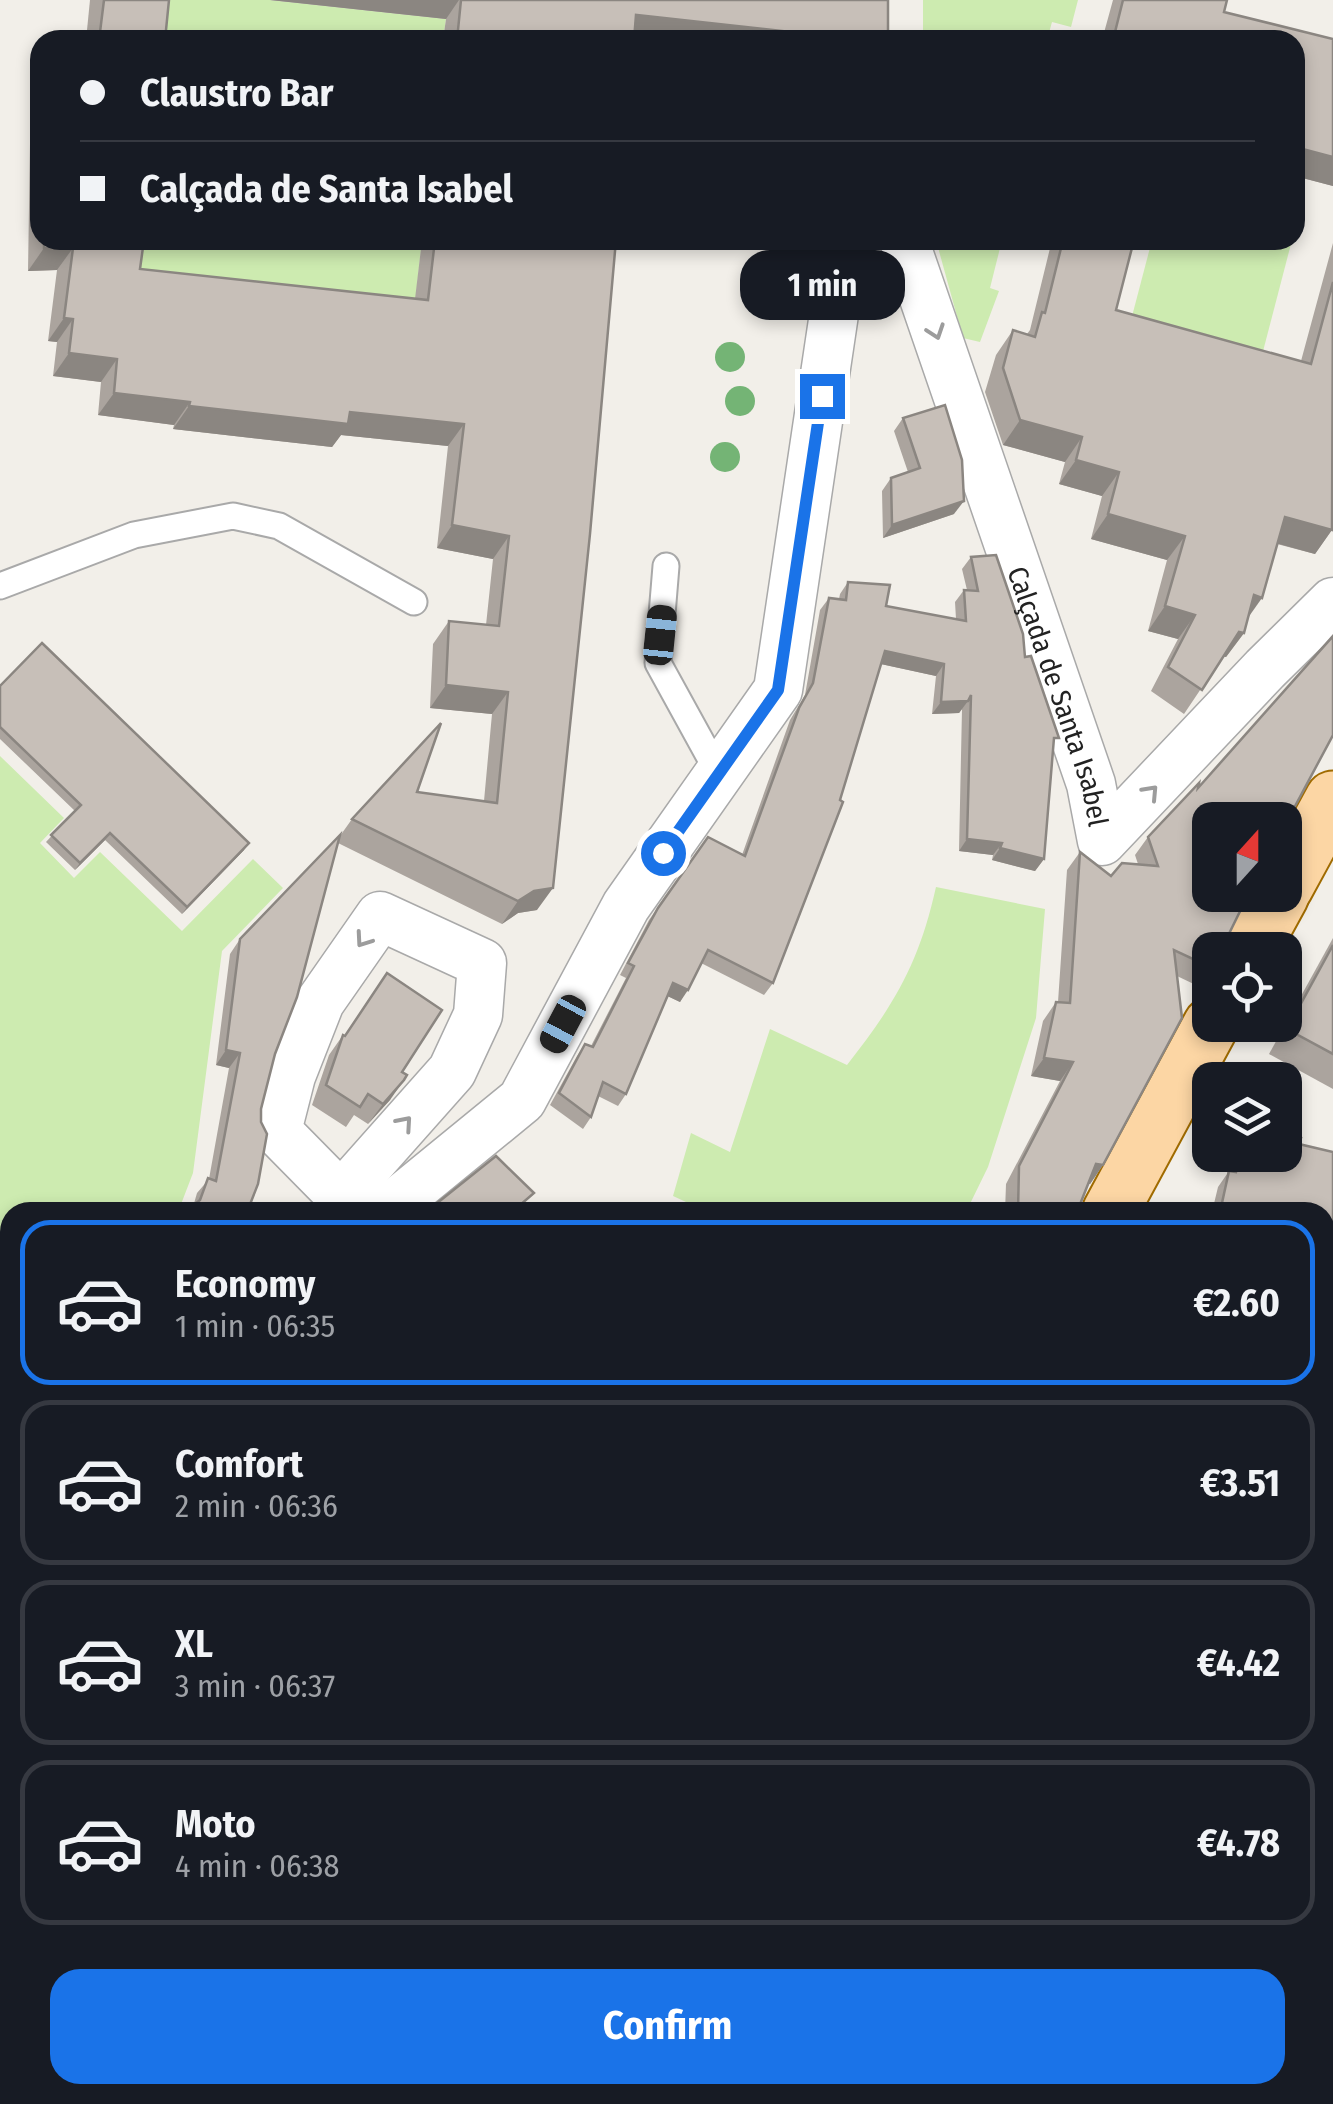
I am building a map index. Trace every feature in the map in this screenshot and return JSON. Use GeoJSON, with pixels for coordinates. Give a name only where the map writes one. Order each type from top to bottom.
{"type":"FeatureCollection","features":[{"type":"Feature","properties":{"kind":"main road"},"geometry":{"type":"LineString","coordinates":[[1302,856],[1333,799]]}},
{"type":"Feature","properties":{"kind":"main road"},"geometry":{"type":"LineString","coordinates":[[1115,1202],[1202,1042]]}},
{"type":"Feature","properties":{"kind":"street"},"geometry":{"type":"LineString","coordinates":[[398,1202],[522,1100],[626,906],[778,690],[844,250]]}},
{"type":"Feature","properties":{"kind":"street","name":"Calçada de Santa Isabel"},"geometry":{"type":"LineString","coordinates":[[907,250],[1090,784],[1102,841],[1264,669],[1333,602]]}},
{"type":"Feature","properties":{"kind":"street"},"geometry":{"type":"LineString","coordinates":[[337,1202],[277,1131],[291,1076],[320,1002],[380,916],[482,963],[478,1016],[452,1071],[341,1202]]}},
{"type":"Feature","properties":{"kind":"lane"},"geometry":{"type":"LineString","coordinates":[[0,586],[134,535],[232,516],[279,526],[414,602]]}},
{"type":"Feature","properties":{"kind":"lane"},"geometry":{"type":"LineString","coordinates":[[666,566],[658,663],[719,774]]}},
{"type":"Feature","properties":{"kind":"green space"},"geometry":{"type":"Polygon","coordinates":[[[156,0],[270,0],[446,19],[444,30],[153,30],[156,0]]]}},
{"type":"Feature","properties":{"kind":"green space"},"geometry":{"type":"Polygon","coordinates":[[[923,0],[1078,0],[1071,27],[1052,22],[1050,30],[923,30],[923,0]]]}},
{"type":"Feature","properties":{"kind":"green space"},"geometry":{"type":"Polygon","coordinates":[[[129,250],[421,250],[413,323],[125,291],[129,250]]]}},
{"type":"Feature","properties":{"kind":"green space"},"geometry":{"type":"Polygon","coordinates":[[[1000,250],[990,288],[999,291],[980,342],[963,338],[939,251],[1000,250]]]}},
{"type":"Feature","properties":{"kind":"green space"},"geometry":{"type":"Polygon","coordinates":[[[1149,250],[1289,250],[1261,359],[1130,324],[1149,250]]]}},
{"type":"Feature","properties":{"kind":"green space"},"geometry":{"type":"Polygon","coordinates":[[[0,756],[64,818],[40,843],[74,878],[100,852],[182,931],[253,859],[283,888],[222,951],[193,1173],[182,1202],[0,1202],[0,756]]]}},
{"type":"Feature","properties":{"kind":"green space"},"geometry":{"type":"Polygon","coordinates":[[[936,887],[1045,909],[1036,1018],[988,1167],[971,1202],[686,1202],[673,1196],[691,1133],[730,1152],[770,1029],[847,1065],[903,982],[936,887]]]}},
{"type":"Feature","properties":{"kind":"building"},"geometry":{"type":"Polygon","coordinates":[[[104,0],[169,0],[166,30],[100,30],[104,0]]]}},
{"type":"Feature","properties":{"kind":"building"},"geometry":{"type":"Polygon","coordinates":[[[461,0],[888,0],[888,30],[772,30],[636,15],[635,30],[458,30],[461,0]]]}},
{"type":"Feature","properties":{"kind":"building"},"geometry":{"type":"Polygon","coordinates":[[[1123,0],[1227,0],[1224,12],[1297,30],[1116,30],[1123,0]]]}},
{"type":"Feature","properties":{"kind":"building"},"geometry":{"type":"Polygon","coordinates":[[[1305,32],[1333,39],[1333,157],[1305,150],[1305,32]]]}},
{"type":"Feature","properties":{"kind":"building"},"geometry":{"type":"Polygon","coordinates":[[[73,250],[143,250],[140,269],[428,300],[434,250],[615,250],[553,888],[534,891],[518,901],[352,819],[441,723],[417,792],[497,803],[508,692],[446,685],[449,621],[499,626],[509,536],[452,525],[464,424],[350,412],[348,424],[189,406],[190,402],[114,393],[117,359],[69,353],[73,319],[64,318],[73,250]]]}},
{"type":"Feature","properties":{"kind":"building"},"geometry":{"type":"Polygon","coordinates":[[[1061,250],[1131,250],[1116,310],[1311,364],[1333,282],[1332,530],[1285,517],[1262,598],[1254,595],[1244,633],[1239,632],[1202,690],[1168,667],[1195,615],[1165,606],[1185,536],[1108,514],[1119,472],[1076,460],[1082,437],[1020,420],[1003,368],[1013,330],[1035,337],[1042,312],[1045,313],[1061,250]]]}},
{"type":"Feature","properties":{"kind":"building"},"geometry":{"type":"Polygon","coordinates":[[[945,405],[962,460],[964,501],[892,525],[891,478],[920,468],[903,418],[945,405]]]}},
{"type":"Feature","properties":{"kind":"building"},"geometry":{"type":"Polygon","coordinates":[[[996,555],[1023,634],[1025,657],[1031,656],[1059,738],[1054,738],[1044,859],[1000,848],[1002,843],[967,839],[971,695],[968,701],[941,702],[944,664],[885,651],[840,800],[843,802],[773,983],[708,950],[688,990],[673,983],[626,1094],[603,1082],[591,1117],[559,1093],[585,1044],[593,1047],[634,966],[628,963],[658,908],[708,837],[745,856],[799,708],[813,683],[829,598],[846,600],[848,582],[890,585],[886,606],[966,621],[964,590],[978,591],[971,557],[996,555]]]}},
{"type":"Feature","properties":{"kind":"building"},"geometry":{"type":"Polygon","coordinates":[[[1333,636],[1333,735],[1297,802],[1192,802],[1192,912],[1240,912],[1230,932],[1192,932],[1192,958],[1174,950],[1182,1018],[1103,1165],[1096,1164],[1081,1202],[1018,1202],[1019,1166],[1073,1062],[1044,1058],[1056,1002],[1070,1003],[1080,852],[1111,876],[1122,863],[1158,866],[1148,837],[1199,783],[1198,788],[1333,636]]]}},
{"type":"Feature","properties":{"kind":"building"},"geometry":{"type":"Polygon","coordinates":[[[42,643],[249,843],[187,907],[110,833],[80,863],[51,835],[81,805],[0,727],[0,686],[42,643]]]}},
{"type":"Feature","properties":{"kind":"building"},"geometry":{"type":"Polygon","coordinates":[[[340,835],[297,997],[275,1054],[261,1109],[261,1122],[267,1134],[258,1184],[251,1202],[198,1202],[208,1178],[216,1181],[240,1053],[226,1050],[240,939],[340,835]]]}},
{"type":"Feature","properties":{"kind":"building"},"geometry":{"type":"Polygon","coordinates":[[[1333,945],[1333,1054],[1302,1037],[1302,1002],[1333,945]]]}},
{"type":"Feature","properties":{"kind":"building"},"geometry":{"type":"Polygon","coordinates":[[[387,973],[442,1010],[402,1072],[407,1075],[404,1080],[383,1104],[368,1094],[360,1107],[326,1085],[343,1035],[387,973]]]}},
{"type":"Feature","properties":{"kind":"building"},"geometry":{"type":"Polygon","coordinates":[[[1302,1145],[1333,1152],[1333,1202],[1222,1202],[1229,1172],[1302,1172],[1302,1145]]]}},
{"type":"Feature","properties":{"kind":"building"},"geometry":{"type":"Polygon","coordinates":[[[496,1156],[534,1193],[524,1202],[438,1202],[496,1156]]]}},
{"type":"Feature","properties":{"kind":"route"},"geometry":{"type":"LineString","coordinates":[[663,853],[778,690],[822,396]]}}]}
